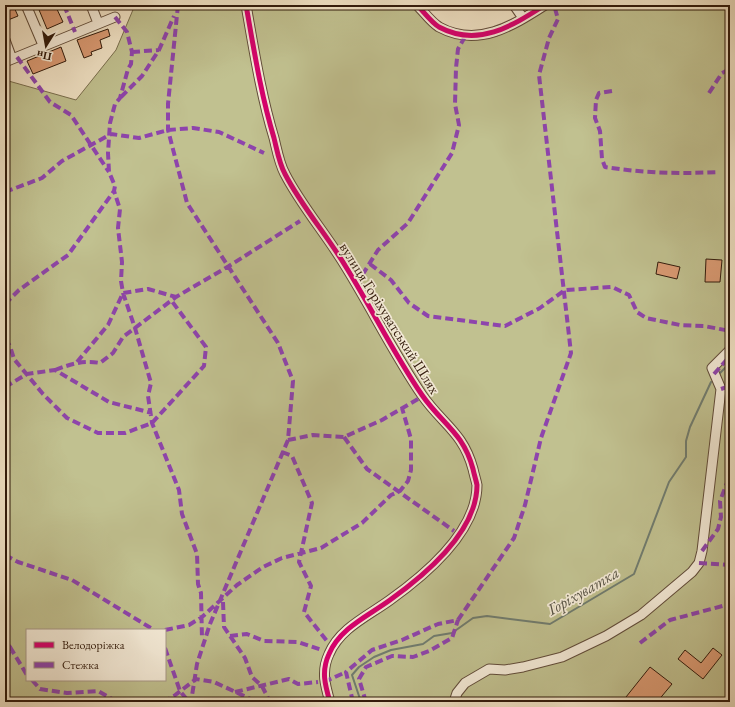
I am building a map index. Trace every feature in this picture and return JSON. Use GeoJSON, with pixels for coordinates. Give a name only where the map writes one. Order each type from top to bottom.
{"type":"FeatureCollection","features":[{"type":"Feature","properties":{"kind":"street"},"geometry":{"type":"LineString","coordinates":[[26,5],[44,45]]}},
{"type":"Feature","properties":{"kind":"street"},"geometry":{"type":"LineString","coordinates":[[91,5],[98,22]]}},
{"type":"Feature","properties":{"kind":"street","name":"вулиця Горіхуватський Шлях"},"geometry":{"type":"LineString","coordinates":[[246,5],[263,103],[284,172],[310,216],[346,266],[423,397],[460,438],[470,457],[477,484],[473,510],[459,535],[428,569],[390,600],[352,626],[339,639],[329,653],[324,672],[324,682],[330,702]]}},
{"type":"Feature","properties":{"kind":"street"},"geometry":{"type":"LineString","coordinates":[[417,5],[439,26],[469,36],[495,33],[545,5]]}},
{"type":"Feature","properties":{"kind":"street"},"geometry":{"type":"LineString","coordinates":[[514,5],[523,18]]}},
{"type":"Feature","properties":{"kind":"street"},"geometry":{"type":"LineString","coordinates":[[5,40],[8,60],[98,22],[115,17]]}},
{"type":"Feature","properties":{"kind":"street"},"geometry":{"type":"LineString","coordinates":[[454,702],[457,693],[464,683],[488,669],[505,670],[536,665],[562,657],[606,636],[654,606],[692,572],[699,563],[702,551],[721,389],[712,368],[730,350]]}},
{"type":"Feature","properties":{"kind":"green space"},"geometry":{"type":"Polygon","coordinates":[[[135,5],[413,5],[469,40],[497,36],[552,5],[730,5],[730,702],[5,702],[5,80],[76,100],[116,50],[135,5]]]}},
{"type":"Feature","properties":{"kind":"building"},"geometry":{"type":"Polygon","coordinates":[[[5,5],[13,5],[18,16],[8,20],[5,12],[5,5]]]}},
{"type":"Feature","properties":{"kind":"building"},"geometry":{"type":"Polygon","coordinates":[[[37,5],[55,5],[63,22],[47,29],[37,5]]]}},
{"type":"Feature","properties":{"kind":"building"},"geometry":{"type":"Polygon","coordinates":[[[108,29],[110,36],[100,40],[102,48],[91,52],[92,55],[84,58],[77,40],[108,29]]]}},
{"type":"Feature","properties":{"kind":"building"},"geometry":{"type":"Polygon","coordinates":[[[61,47],[66,61],[33,74],[27,61],[61,47]]]}},
{"type":"Feature","properties":{"kind":"building"},"geometry":{"type":"Polygon","coordinates":[[[706,259],[722,260],[720,282],[705,282],[706,259]]]}},
{"type":"Feature","properties":{"kind":"building"},"geometry":{"type":"Polygon","coordinates":[[[658,262],[680,267],[677,279],[656,274],[658,262]]]}},
{"type":"Feature","properties":{"kind":"building"},"geometry":{"type":"Polygon","coordinates":[[[713,648],[722,655],[703,679],[678,659],[685,650],[701,663],[713,648]]]}},
{"type":"Feature","properties":{"kind":"building"},"geometry":{"type":"Polygon","coordinates":[[[650,667],[672,684],[657,702],[622,702],[650,667]]]}},
{"type":"Feature","properties":{"kind":"waterway","name":"Горіхуватка"},"geometry":{"type":"LineString","coordinates":[[718,375],[730,363]]}},
{"type":"Feature","properties":{"kind":"waterway","name":"Горіхуватка"},"geometry":{"type":"LineString","coordinates":[[361,702],[352,675],[359,667],[374,657],[391,650],[423,644],[434,636],[452,633],[473,618],[487,616],[550,624],[634,574],[669,482],[686,457],[686,441],[690,427],[711,382]]}},
{"type":"Feature","properties":{"kind":"marked path"},"geometry":{"type":"LineString","coordinates":[[64,5],[75,32]]}},
{"type":"Feature","properties":{"kind":"marked path"},"geometry":{"type":"LineString","coordinates":[[178,5],[168,104],[168,130],[187,203],[278,343],[293,381],[288,440],[210,624],[197,664],[191,702]]}},
{"type":"Feature","properties":{"kind":"marked path"},"geometry":{"type":"LineString","coordinates":[[353,702],[346,672],[372,650],[402,640],[438,624],[458,620],[514,538],[525,505],[541,438],[571,353],[539,75],[549,38],[558,19],[554,5]]}},
{"type":"Feature","properties":{"kind":"marked path"},"geometry":{"type":"LineString","coordinates":[[121,97],[142,76],[159,50],[174,16]]}},
{"type":"Feature","properties":{"kind":"marked path"},"geometry":{"type":"LineString","coordinates":[[115,17],[127,32],[132,52],[131,64],[128,69],[120,98],[115,104],[110,123],[108,153],[109,172],[115,186],[114,191],[120,209],[118,228],[122,262],[121,281],[123,293],[151,383],[148,396],[152,423],[179,490],[182,514],[197,554],[198,584],[201,593],[202,639]]}},
{"type":"Feature","properties":{"kind":"marked path"},"geometry":{"type":"LineString","coordinates":[[356,285],[378,250],[408,223],[452,153],[459,125],[455,104],[458,49],[466,35]]}},
{"type":"Feature","properties":{"kind":"marked path"},"geometry":{"type":"LineString","coordinates":[[132,52],[159,50]]}},
{"type":"Feature","properties":{"kind":"marked path"},"geometry":{"type":"LineString","coordinates":[[17,57],[50,102],[71,115],[109,172]]}},
{"type":"Feature","properties":{"kind":"marked path"},"geometry":{"type":"LineString","coordinates":[[709,93],[722,73],[730,69]]}},
{"type":"Feature","properties":{"kind":"marked path"},"geometry":{"type":"LineString","coordinates":[[612,91],[599,93],[596,100],[595,118],[600,131],[602,159],[605,167],[633,171],[690,173],[718,172]]}},
{"type":"Feature","properties":{"kind":"marked path"},"geometry":{"type":"LineString","coordinates":[[5,192],[42,178],[62,161],[111,134],[139,138],[168,130],[193,128],[219,132],[264,153]]}},
{"type":"Feature","properties":{"kind":"marked path"},"geometry":{"type":"LineString","coordinates":[[5,304],[19,290],[68,255],[114,191]]}},
{"type":"Feature","properties":{"kind":"marked path"},"geometry":{"type":"LineString","coordinates":[[55,370],[77,363],[100,363],[113,353],[123,337],[176,297],[229,266],[300,221]]}},
{"type":"Feature","properties":{"kind":"marked path"},"geometry":{"type":"LineString","coordinates":[[370,264],[391,280],[409,303],[428,316],[505,326],[540,308],[565,290],[612,287],[629,295],[637,312],[646,318],[680,325],[704,326],[730,331]]}},
{"type":"Feature","properties":{"kind":"marked path"},"geometry":{"type":"LineString","coordinates":[[77,362],[108,325],[123,293],[148,289],[176,297]]}},
{"type":"Feature","properties":{"kind":"marked path"},"geometry":{"type":"LineString","coordinates":[[5,339],[10,346],[14,359],[43,394],[67,418],[98,433],[125,433],[152,423],[204,366],[206,347],[171,300]]}},
{"type":"Feature","properties":{"kind":"marked path"},"geometry":{"type":"LineString","coordinates":[[714,374],[730,356]]}},
{"type":"Feature","properties":{"kind":"marked path"},"geometry":{"type":"LineString","coordinates":[[5,387],[27,374],[55,370],[109,402],[152,413]]}},
{"type":"Feature","properties":{"kind":"marked path"},"geometry":{"type":"LineString","coordinates":[[721,389],[730,386]]}},
{"type":"Feature","properties":{"kind":"marked path"},"geometry":{"type":"LineString","coordinates":[[288,440],[313,435],[344,437],[382,420],[418,399]]}},
{"type":"Feature","properties":{"kind":"marked path"},"geometry":{"type":"LineString","coordinates":[[166,630],[189,625],[202,617],[237,585],[263,567],[282,558],[321,548],[362,523],[391,495],[400,491],[408,481],[411,470],[411,439],[402,408]]}},
{"type":"Feature","properties":{"kind":"marked path"},"geometry":{"type":"LineString","coordinates":[[344,437],[367,469],[454,531]]}},
{"type":"Feature","properties":{"kind":"marked path"},"geometry":{"type":"LineString","coordinates":[[282,452],[292,456],[312,503],[299,562],[311,586],[304,612],[327,641]]}},
{"type":"Feature","properties":{"kind":"marked path"},"geometry":{"type":"LineString","coordinates":[[702,551],[718,529],[721,517],[720,501],[730,475]]}},
{"type":"Feature","properties":{"kind":"marked path"},"geometry":{"type":"LineString","coordinates":[[5,555],[18,562],[72,580],[152,629]]}},
{"type":"Feature","properties":{"kind":"marked path"},"geometry":{"type":"LineString","coordinates":[[699,563],[730,565]]}},
{"type":"Feature","properties":{"kind":"marked path"},"geometry":{"type":"LineString","coordinates":[[223,602],[224,627],[245,658],[252,677],[262,686],[270,702]]}},
{"type":"Feature","properties":{"kind":"marked path"},"geometry":{"type":"LineString","coordinates":[[640,643],[670,620],[730,604]]}},
{"type":"Feature","properties":{"kind":"marked path"},"geometry":{"type":"LineString","coordinates":[[366,702],[359,679],[366,667],[392,656],[413,657],[429,651],[452,638],[458,620]]}},
{"type":"Feature","properties":{"kind":"marked path"},"geometry":{"type":"LineString","coordinates":[[230,636],[247,634],[264,641],[298,642],[322,650]]}},
{"type":"Feature","properties":{"kind":"marked path"},"geometry":{"type":"LineString","coordinates":[[5,642],[10,647],[5,672]]}},
{"type":"Feature","properties":{"kind":"marked path"},"geometry":{"type":"LineString","coordinates":[[10,647],[26,673]]}},
{"type":"Feature","properties":{"kind":"marked path"},"geometry":{"type":"LineString","coordinates":[[166,651],[180,691],[189,702]]}},
{"type":"Feature","properties":{"kind":"marked path"},"geometry":{"type":"LineString","coordinates":[[324,682],[346,672]]}},
{"type":"Feature","properties":{"kind":"marked path"},"geometry":{"type":"LineString","coordinates":[[163,702],[174,696],[196,679],[214,682],[257,702]]}},
{"type":"Feature","properties":{"kind":"marked path"},"geometry":{"type":"LineString","coordinates":[[235,692],[289,679],[298,684],[318,682]]}},
{"type":"Feature","properties":{"kind":"marked path"},"geometry":{"type":"LineString","coordinates":[[33,681],[40,689],[67,693],[98,691],[112,699],[114,702]]}},
{"type":"Feature","properties":{"kind":"cycle path"},"geometry":{"type":"LineString","coordinates":[[246,5],[265,105],[283,170],[299,198],[346,267],[422,395],[464,446],[469,456],[477,485],[475,502],[468,519],[459,535],[447,551],[404,590],[355,623],[334,645],[329,654],[324,672],[325,684],[330,702]]}},
{"type":"Feature","properties":{"kind":"cycle path"},"geometry":{"type":"LineString","coordinates":[[417,5],[430,20],[439,27],[453,33],[467,35],[481,35],[494,32],[507,27],[545,5]]}}]}
